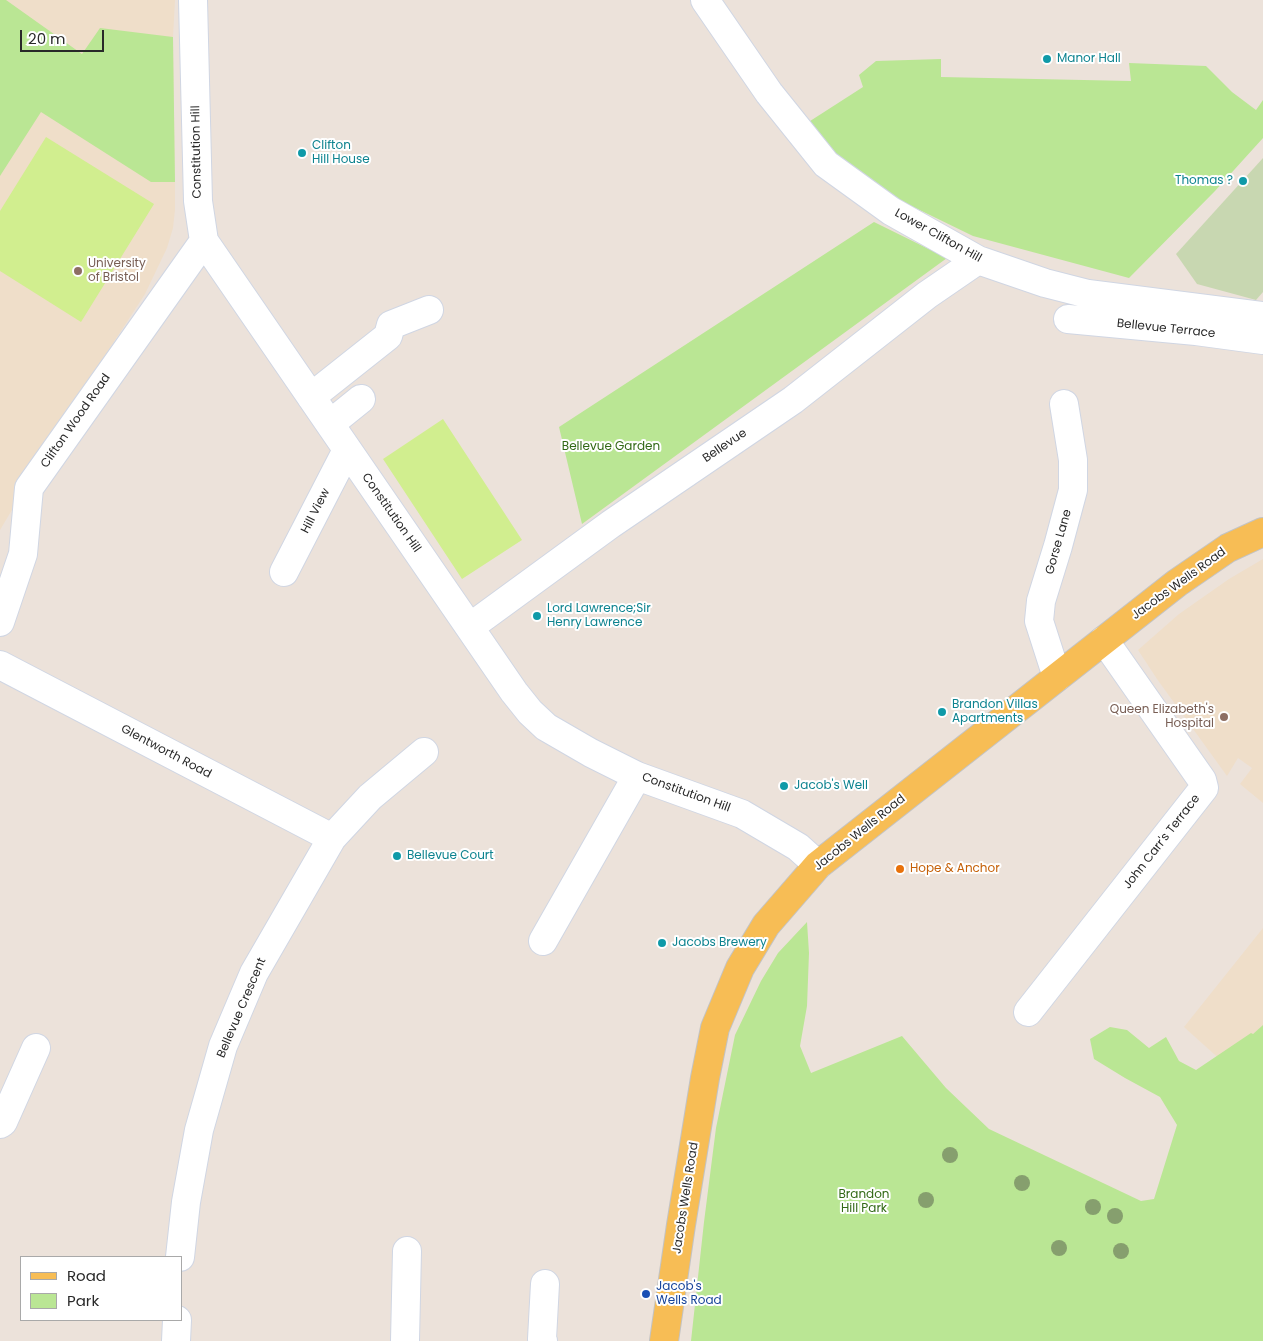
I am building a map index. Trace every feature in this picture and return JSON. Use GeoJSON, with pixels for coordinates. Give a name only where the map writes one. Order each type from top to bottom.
{"type":"FeatureCollection","features":[{"type":"Feature","properties":{"kind":"main road","name":"Jacobs Wells Road"},"geometry":{"type":"LineString","coordinates":[[664,1341],[681,1225],[715,1028],[740,968],[766,925],[818,865],[1177,583],[1228,548],[1263,532]]}},
{"type":"Feature","properties":{"kind":"street","name":"Constitution Hill"},"geometry":{"type":"LineString","coordinates":[[193,0],[198,201],[204,241],[514,692],[530,712],[546,727],[591,753],[637,776],[742,814],[798,847],[818,865]]}},
{"type":"Feature","properties":{"kind":"street","name":"Lower Clifton Hill"},"geometry":{"type":"LineString","coordinates":[[705,0],[769,94],[826,164],[891,211],[978,260],[1045,283],[1088,294],[1263,316]]}},
{"type":"Feature","properties":{"kind":"street","name":"Clifton Wood Road"},"geometry":{"type":"LineString","coordinates":[[0,622],[23,554],[29,488],[204,241]]}},
{"type":"Feature","properties":{"kind":"street","name":"Bellevue"},"geometry":{"type":"LineString","coordinates":[[470,627],[611,524],[793,400],[928,295],[978,260]]}},
{"type":"Feature","properties":{"kind":"street"},"geometry":{"type":"LineString","coordinates":[[311,397],[388,336],[391,325],[429,310]]}},
{"type":"Feature","properties":{"kind":"street","name":"Bellevue Terrace"},"geometry":{"type":"LineString","coordinates":[[1068,319],[1196,331],[1263,340]]}},
{"type":"Feature","properties":{"kind":"street"},"geometry":{"type":"LineString","coordinates":[[330,424],[361,399]]}},
{"type":"Feature","properties":{"kind":"street","name":"Gorse Lane"},"geometry":{"type":"LineString","coordinates":[[1058,677],[1039,621],[1041,601],[1073,490],[1073,460],[1064,404]]}},
{"type":"Feature","properties":{"kind":"street","name":"Hill View"},"geometry":{"type":"LineString","coordinates":[[284,572],[347,450]]}},
{"type":"Feature","properties":{"kind":"street","name":"John Carr's Terrace"},"geometry":{"type":"LineString","coordinates":[[1028,1012],[1203,789],[1202,780],[1104,640]]}},
{"type":"Feature","properties":{"kind":"street","name":"Glentworth Road"},"geometry":{"type":"LineString","coordinates":[[0,665],[332,838]]}},
{"type":"Feature","properties":{"kind":"street","name":"Bellevue Crescent"},"geometry":{"type":"LineString","coordinates":[[180,1256],[186,1202],[199,1130],[224,1046],[254,973],[332,838],[370,797],[424,752]]}},
{"type":"Feature","properties":{"kind":"street"},"geometry":{"type":"LineString","coordinates":[[543,941],[637,776]]}},
{"type":"Feature","properties":{"kind":"street"},"geometry":{"type":"LineString","coordinates":[[0,1124],[3,1122],[36,1048]]}},
{"type":"Feature","properties":{"kind":"street"},"geometry":{"type":"LineString","coordinates":[[405,1341],[407,1251]]}},
{"type":"Feature","properties":{"kind":"street"},"geometry":{"type":"LineString","coordinates":[[543,1341],[545,1284]]}},
{"type":"Feature","properties":{"kind":"street"},"geometry":{"type":"LineString","coordinates":[[176,1321],[176,1341]]}},
{"type":"Feature","properties":{"kind":"shaded area","name":"University of Bristol"},"geometry":{"type":"Polygon","coordinates":[[[0,0],[175,0],[173,37],[175,210],[173,228],[167,248],[145,294],[95,371],[0,530],[0,0]]]}},
{"type":"Feature","properties":{"kind":"shaded area","name":"Queen Elizabeth's Hospital"},"geometry":{"type":"Polygon","coordinates":[[[1263,559],[1263,803],[1240,784],[1252,768],[1238,758],[1227,776],[1138,650],[1179,614],[1229,579],[1263,559]]]}},
{"type":"Feature","properties":{"kind":"shaded area"},"geometry":{"type":"Polygon","coordinates":[[[1263,928],[1263,1025],[1224,1063],[1184,1027],[1263,928]]]}},
{"type":"Feature","properties":{"kind":"green space"},"geometry":{"type":"Polygon","coordinates":[[[0,0],[6,0],[82,54],[100,28],[173,37],[175,182],[151,182],[41,112],[0,176],[0,0]]]}},
{"type":"Feature","properties":{"kind":"green space"},"geometry":{"type":"Polygon","coordinates":[[[941,59],[941,77],[1131,81],[1129,63],[1206,66],[1232,92],[1256,110],[1263,100],[1263,138],[1215,191],[1129,278],[973,236],[895,198],[834,154],[807,123],[863,87],[859,75],[876,61],[941,59]]]}},
{"type":"Feature","properties":{"kind":"green space"},"geometry":{"type":"Polygon","coordinates":[[[46,137],[154,204],[81,322],[0,271],[0,211],[46,137]]]}},
{"type":"Feature","properties":{"kind":"green space"},"geometry":{"type":"Polygon","coordinates":[[[1263,158],[1263,292],[1256,300],[1197,284],[1176,254],[1263,158]]]}},
{"type":"Feature","properties":{"kind":"green space","name":"Bellevue Garden"},"geometry":{"type":"Polygon","coordinates":[[[874,222],[947,258],[582,524],[559,427],[874,222]]]}},
{"type":"Feature","properties":{"kind":"green space"},"geometry":{"type":"Polygon","coordinates":[[[443,419],[522,540],[462,579],[383,459],[443,419]]]}},
{"type":"Feature","properties":{"kind":"green space","name":"Brandon Hill Park"},"geometry":{"type":"Polygon","coordinates":[[[807,922],[809,953],[807,1006],[800,1046],[811,1073],[902,1036],[946,1088],[989,1129],[1141,1201],[1154,1199],[1177,1125],[1160,1097],[1094,1059],[1090,1039],[1110,1027],[1127,1030],[1149,1048],[1166,1037],[1179,1061],[1196,1070],[1251,1033],[1253,1034],[1263,1025],[1263,1341],[691,1341],[716,1128],[735,1035],[761,981],[778,953],[807,922]]]}},
{"type":"Feature","properties":{"kind":"place","name":"Manor Hall"},"geometry":{"type":"Point","coordinates":[1047,59]}},
{"type":"Feature","properties":{"kind":"place","name":"Clifton Hill House"},"geometry":{"type":"Point","coordinates":[302,153]}},
{"type":"Feature","properties":{"kind":"place","name":"Thomas ?"},"geometry":{"type":"Point","coordinates":[1243,181]}},
{"type":"Feature","properties":{"kind":"place","name":"University of Bristol"},"geometry":{"type":"Point","coordinates":[78,271]}},
{"type":"Feature","properties":{"kind":"place","name":"Lord Lawrence;Sir Henry Lawrence"},"geometry":{"type":"Point","coordinates":[537,616]}},
{"type":"Feature","properties":{"kind":"place","name":"Brandon Villas Apartments"},"geometry":{"type":"Point","coordinates":[942,712]}},
{"type":"Feature","properties":{"kind":"place","name":"Queen Elizabeth's Hospital"},"geometry":{"type":"Point","coordinates":[1224,717]}},
{"type":"Feature","properties":{"kind":"place","name":"Jacob's Well"},"geometry":{"type":"Point","coordinates":[784,786]}},
{"type":"Feature","properties":{"kind":"place","name":"Bellevue Court"},"geometry":{"type":"Point","coordinates":[397,856]}},
{"type":"Feature","properties":{"kind":"place","name":"Hope & Anchor"},"geometry":{"type":"Point","coordinates":[900,869]}},
{"type":"Feature","properties":{"kind":"place","name":"Jacobs Brewery"},"geometry":{"type":"Point","coordinates":[662,943]}},
{"type":"Feature","properties":{"kind":"place","name":"Jacob's Wells Road"},"geometry":{"type":"Point","coordinates":[646,1294]}}]}
